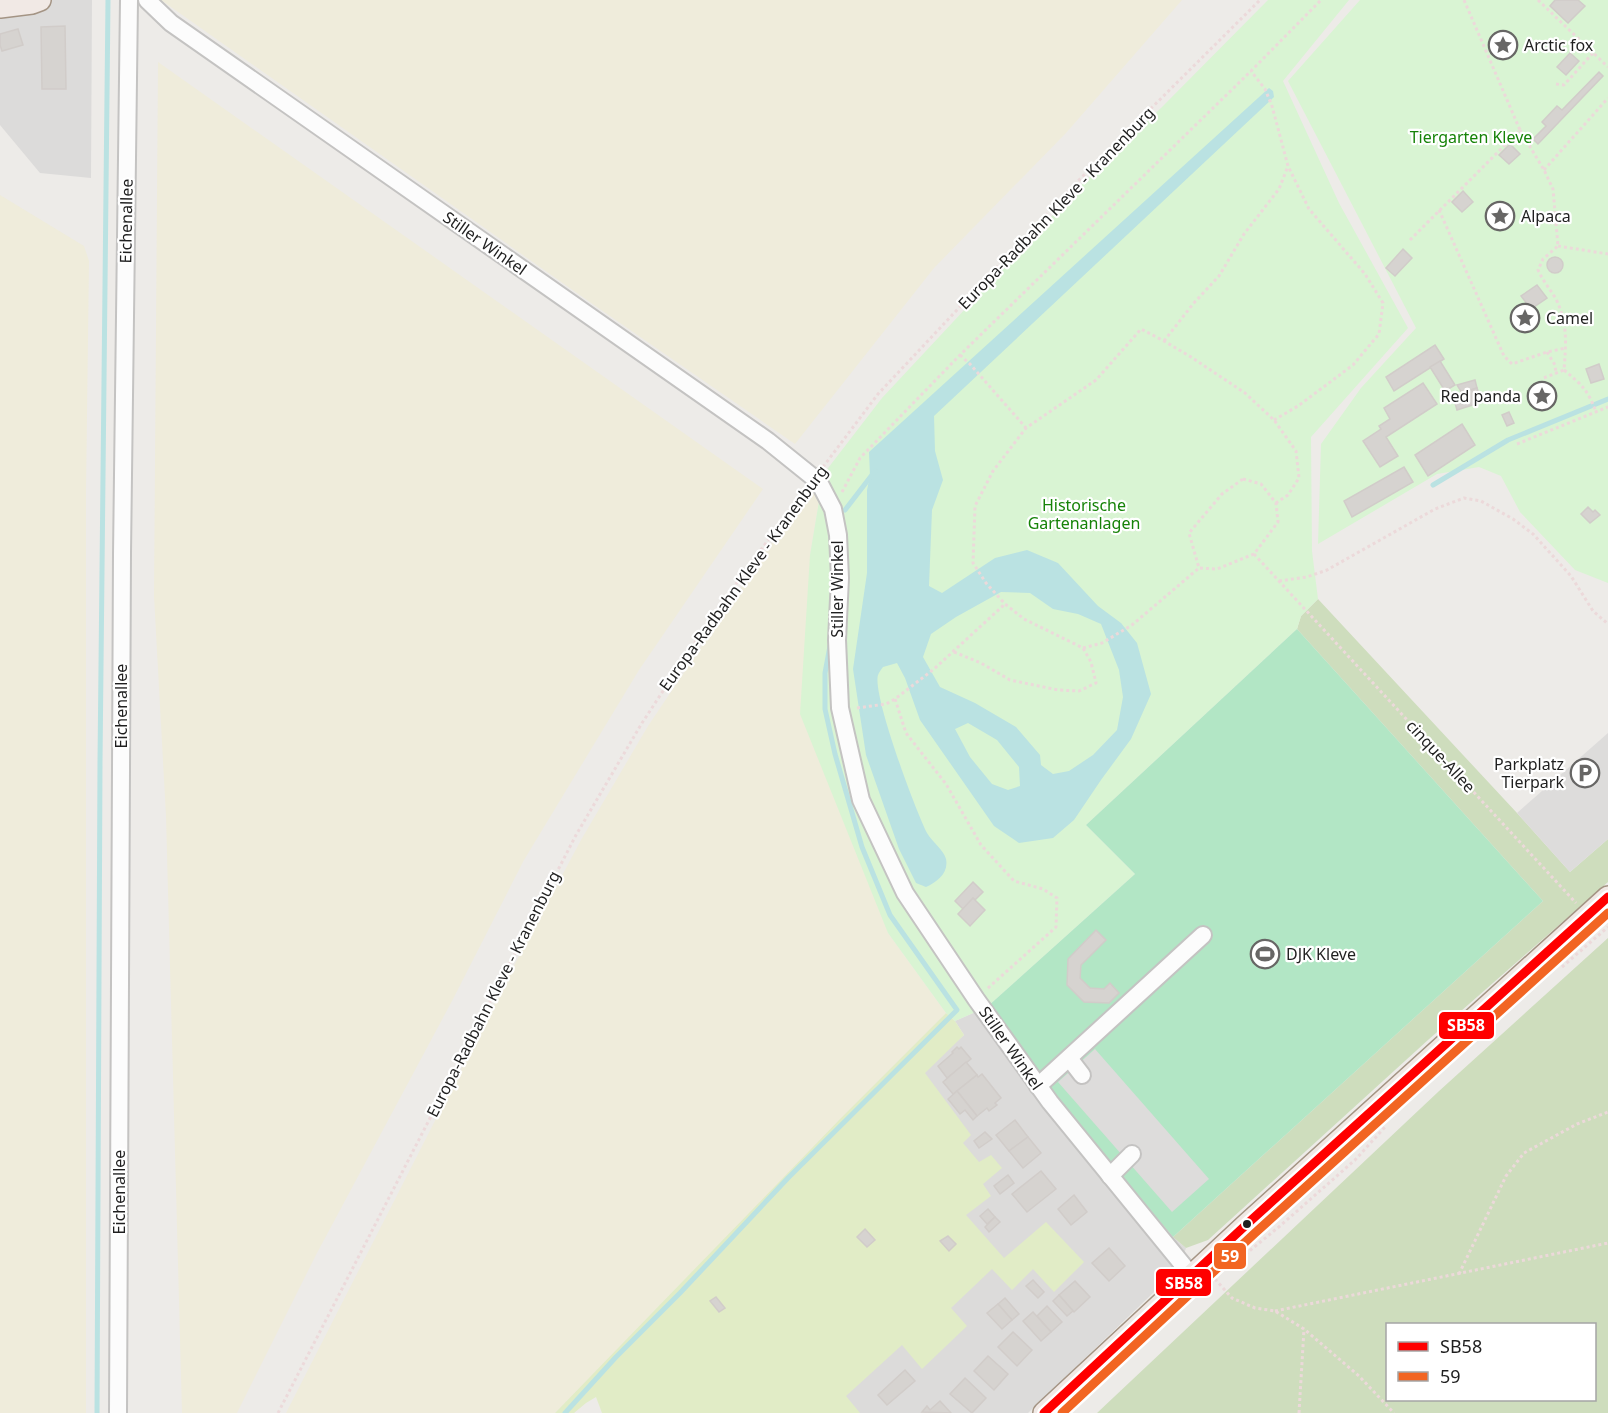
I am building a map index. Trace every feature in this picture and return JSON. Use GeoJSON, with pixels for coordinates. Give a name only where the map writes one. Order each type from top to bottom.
{"type":"FeatureCollection","features":[{"type":"Feature","properties":{"kind":"main road"},"geometry":{"type":"LineString","coordinates":[[0,7],[36,1]]}},
{"type":"Feature","properties":{"kind":"main road"},"geometry":{"type":"LineString","coordinates":[[1044,1413],[1608,897]]}},
{"type":"Feature","properties":{"kind":"street","name":"Eichenallee"},"geometry":{"type":"LineString","coordinates":[[118,1413],[122,566],[129,0]]}},
{"type":"Feature","properties":{"kind":"street","name":"Stiller Winkel"},"geometry":{"type":"LineString","coordinates":[[147,0],[171,22],[768,441],[821,486],[833,508],[838,535],[840,578],[837,640],[840,708],[861,800],[905,893],[976,999],[1038,1086],[1192,1276]]}},
{"type":"Feature","properties":{"kind":"street"},"geometry":{"type":"LineString","coordinates":[[1038,1086],[1203,935]]}},
{"type":"Feature","properties":{"kind":"street"},"geometry":{"type":"LineString","coordinates":[[1069,1058],[1082,1075]]}},
{"type":"Feature","properties":{"kind":"street"},"geometry":{"type":"LineString","coordinates":[[1110,1176],[1132,1154]]}},
{"type":"Feature","properties":{"kind":"path","name":"Europa-Radbahn Kleve - Kranenburg"},"geometry":{"type":"LineString","coordinates":[[278,1413],[576,835],[642,723],[711,618],[814,478],[886,386],[1078,181],[1260,0]]}},
{"type":"Feature","properties":{"kind":"path"},"geometry":{"type":"LineString","coordinates":[[842,492],[860,459],[960,355],[1321,0]]}},
{"type":"Feature","properties":{"kind":"path"},"geometry":{"type":"LineString","coordinates":[[1464,0],[1520,129],[1553,189],[1558,246]]}},
{"type":"Feature","properties":{"kind":"path"},"geometry":{"type":"LineString","coordinates":[[1538,0],[1608,67]]}},
{"type":"Feature","properties":{"kind":"path"},"geometry":{"type":"LineString","coordinates":[[1556,84],[1564,85],[1593,53]]}},
{"type":"Feature","properties":{"kind":"path"},"geometry":{"type":"LineString","coordinates":[[1251,71],[1264,89],[1272,106],[1288,165],[1308,209],[1365,274],[1383,303],[1379,334],[1353,365],[1274,420]]}},
{"type":"Feature","properties":{"kind":"path"},"geometry":{"type":"LineString","coordinates":[[1544,170],[1608,98]]}},
{"type":"Feature","properties":{"kind":"path"},"geometry":{"type":"LineString","coordinates":[[1410,240],[1520,129]]}},
{"type":"Feature","properties":{"kind":"path"},"geometry":{"type":"LineString","coordinates":[[1164,341],[1192,304],[1219,276],[1244,234],[1279,189],[1288,165]]}},
{"type":"Feature","properties":{"kind":"path"},"geometry":{"type":"LineString","coordinates":[[1439,210],[1504,356],[1512,364],[1566,348]]}},
{"type":"Feature","properties":{"kind":"path"},"geometry":{"type":"LineString","coordinates":[[1558,246],[1608,254]]}},
{"type":"Feature","properties":{"kind":"path"},"geometry":{"type":"LineString","coordinates":[[1558,246],[1543,259],[1538,270],[1556,300],[1567,333],[1564,370]]}},
{"type":"Feature","properties":{"kind":"path"},"geometry":{"type":"LineString","coordinates":[[954,652],[981,663],[1010,680],[1058,690],[1079,690],[1096,683],[1091,662],[1083,648],[1024,619],[1005,604],[986,583],[973,563],[975,506],[993,471],[1026,428],[1096,380],[1141,329],[1164,341],[1245,393],[1274,420],[1296,451],[1299,478],[1288,495],[1276,503]]}},
{"type":"Feature","properties":{"kind":"path"},"geometry":{"type":"LineString","coordinates":[[1547,352],[1555,365],[1556,374]]}},
{"type":"Feature","properties":{"kind":"path"},"geometry":{"type":"LineString","coordinates":[[960,355],[1026,428]]}},
{"type":"Feature","properties":{"kind":"path"},"geometry":{"type":"LineString","coordinates":[[1541,379],[1564,370]]}},
{"type":"Feature","properties":{"kind":"path"},"geometry":{"type":"LineString","coordinates":[[1564,370],[1590,395],[1596,412]]}},
{"type":"Feature","properties":{"kind":"path"},"geometry":{"type":"LineString","coordinates":[[1517,444],[1608,407]]}},
{"type":"Feature","properties":{"kind":"path"},"geometry":{"type":"LineString","coordinates":[[1083,648],[1102,643],[1132,625],[1199,568],[1217,569],[1254,554],[1278,522],[1276,503],[1262,484],[1243,479],[1222,494],[1189,532],[1199,568]]}},
{"type":"Feature","properties":{"kind":"path"},"geometry":{"type":"LineString","coordinates":[[1279,581],[1307,577],[1327,570],[1435,510],[1464,498],[1481,501],[1513,519],[1533,534],[1571,576],[1593,611],[1608,624]]}},
{"type":"Feature","properties":{"kind":"path","name":"cinque-Allee"},"geometry":{"type":"LineString","coordinates":[[1254,554],[1588,916]]}},
{"type":"Feature","properties":{"kind":"path"},"geometry":{"type":"LineString","coordinates":[[853,709],[886,704],[895,699],[954,652],[1005,604]]}},
{"type":"Feature","properties":{"kind":"path"},"geometry":{"type":"LineString","coordinates":[[895,699],[906,733],[946,784],[981,845],[1014,881],[1043,889],[1057,898],[1056,927],[976,999]]}},
{"type":"Feature","properties":{"kind":"path"},"geometry":{"type":"LineString","coordinates":[[1560,968],[1608,927]]}},
{"type":"Feature","properties":{"kind":"path"},"geometry":{"type":"LineString","coordinates":[[1459,1274],[1506,1176],[1524,1153],[1577,1124],[1608,1112]]}},
{"type":"Feature","properties":{"kind":"path"},"geometry":{"type":"LineString","coordinates":[[1234,1264],[1355,1160],[1386,1125]]}},
{"type":"Feature","properties":{"kind":"path"},"geometry":{"type":"LineString","coordinates":[[1216,1279],[1232,1298],[1255,1308],[1275,1311],[1608,1243]]}},
{"type":"Feature","properties":{"kind":"path"},"geometry":{"type":"LineString","coordinates":[[1275,1311],[1304,1329],[1359,1376],[1394,1413]]}},
{"type":"Feature","properties":{"kind":"path"},"geometry":{"type":"LineString","coordinates":[[1299,1413],[1304,1329]]}},
{"type":"Feature","properties":{"kind":"shaded area"},"geometry":{"type":"Polygon","coordinates":[[[0,0],[92,0],[91,178],[40,173],[0,125],[0,0]]]}},
{"type":"Feature","properties":{"kind":"shaded area"},"geometry":{"type":"Polygon","coordinates":[[[161,0],[1182,0],[1066,133],[934,268],[795,444],[161,0]]]}},
{"type":"Feature","properties":{"kind":"shaded area"},"geometry":{"type":"Polygon","coordinates":[[[158,62],[763,489],[639,670],[524,860],[452,1001],[317,1253],[237,1413],[182,1413],[166,816],[154,596],[158,62]]]}},
{"type":"Feature","properties":{"kind":"shaded area"},"geometry":{"type":"Polygon","coordinates":[[[0,195],[84,246],[89,261],[86,490],[86,1413],[0,1413],[0,195]]]}},
{"type":"Feature","properties":{"kind":"shaded area"},"geometry":{"type":"Polygon","coordinates":[[[815,485],[819,501],[810,555],[888,933],[946,1013],[555,1413],[286,1413],[519,956],[581,840],[648,726],[763,555],[815,485]]]}},
{"type":"Feature","properties":{"kind":"shaded area","name":"Parkplatz Tierpark"},"geometry":{"type":"Polygon","coordinates":[[[1608,733],[1608,839],[1570,872],[1517,813],[1608,733]]]}},
{"type":"Feature","properties":{"kind":"shaded area"},"geometry":{"type":"Polygon","coordinates":[[[987,1007],[1049,1090],[1173,1237],[1186,1248],[1179,1268],[1028,1413],[792,1413],[903,1090],[964,1035],[955,1021],[987,1007]]]}},
{"type":"Feature","properties":{"kind":"shaded area"},"geometry":{"type":"Polygon","coordinates":[[[1095,1049],[1209,1179],[1172,1212],[1058,1082],[1095,1049]]]}},
{"type":"Feature","properties":{"kind":"green space","name":"Historische Gartenanlagen"},"geometry":{"type":"Polygon","coordinates":[[[1268,0],[1349,0],[1283,81],[1339,203],[1408,328],[1311,437],[1312,551],[1318,599],[1301,616],[1297,629],[1086,825],[1135,874],[987,1007],[955,1021],[946,1013],[888,933],[800,714],[810,555],[819,501],[815,485],[882,398],[1081,185],[1268,0]]]}},
{"type":"Feature","properties":{"kind":"green space","name":"Tiergarten Kleve"},"geometry":{"type":"Polygon","coordinates":[[[1360,0],[1608,0],[1608,583],[1575,570],[1520,512],[1501,476],[1479,467],[1437,474],[1318,544],[1321,444],[1361,388],[1416,328],[1288,81],[1360,0]]]}},
{"type":"Feature","properties":{"kind":"green space"},"geometry":{"type":"Polygon","coordinates":[[[1318,599],[1570,872],[1608,839],[1608,882],[1428,1040],[1208,1240],[1186,1248],[1173,1237],[1543,901],[1297,629],[1301,616],[1318,599]]]}},
{"type":"Feature","properties":{"kind":"green space","name":"DJK Kleve"},"geometry":{"type":"Polygon","coordinates":[[[1297,629],[1543,901],[1173,1237],[1049,1090],[987,1007],[1135,874],[1086,825],[1297,629]]]}},
{"type":"Feature","properties":{"kind":"green space"},"geometry":{"type":"Polygon","coordinates":[[[1608,938],[1608,1413],[1097,1413],[1438,1092],[1608,938]]]}},
{"type":"Feature","properties":{"kind":"green space"},"geometry":{"type":"Polygon","coordinates":[[[946,1013],[955,1021],[964,1035],[925,1073],[971,1135],[963,1143],[979,1162],[991,1155],[1002,1168],[983,1184],[991,1196],[966,1215],[1004,1258],[1046,1222],[1084,1262],[1054,1292],[1033,1269],[1012,1290],[992,1269],[951,1308],[967,1326],[922,1369],[902,1345],[846,1396],[860,1413],[602,1413],[596,1397],[574,1413],[555,1413],[839,1120],[946,1013]]]}},
{"type":"Feature","properties":{"kind":"water"},"geometry":{"type":"Polygon","coordinates":[[[1269,88],[1273,91],[1274,97],[934,416],[935,451],[943,480],[932,510],[929,586],[942,593],[995,558],[1027,550],[1058,563],[1098,606],[1121,623],[1137,643],[1151,694],[1131,739],[1074,820],[1053,838],[1019,843],[994,826],[920,720],[905,678],[897,663],[883,667],[878,675],[878,686],[896,753],[927,833],[946,859],[944,873],[938,880],[926,887],[916,883],[899,849],[866,755],[853,669],[867,573],[869,452],[1269,88]],[[1001,592],[931,634],[923,657],[940,687],[975,703],[1016,727],[1040,755],[1041,765],[1053,774],[1069,771],[1093,755],[1117,730],[1123,697],[1119,670],[1101,624],[1078,614],[1053,609],[1030,593],[1001,592]],[[968,723],[955,729],[970,757],[992,784],[1008,790],[1020,786],[1019,767],[997,740],[968,723]]]}},
{"type":"Feature","properties":{"kind":"building"},"geometry":{"type":"Polygon","coordinates":[[[1555,0],[1578,0],[1585,6],[1568,23],[1550,6],[1555,0]]]}},
{"type":"Feature","properties":{"kind":"building"},"geometry":{"type":"Polygon","coordinates":[[[65,26],[66,89],[42,89],[41,27],[65,26]]]}},
{"type":"Feature","properties":{"kind":"building"},"geometry":{"type":"Polygon","coordinates":[[[18,29],[23,45],[2,51],[0,34],[18,29]]]}},
{"type":"Feature","properties":{"kind":"building"},"geometry":{"type":"Polygon","coordinates":[[[1570,53],[1579,61],[1566,75],[1557,67],[1570,53]]]}},
{"type":"Feature","properties":{"kind":"building"},"geometry":{"type":"Polygon","coordinates":[[[1599,72],[1603,76],[1538,144],[1533,139],[1546,126],[1542,122],[1557,106],[1562,110],[1599,72]]]}},
{"type":"Feature","properties":{"kind":"building"},"geometry":{"type":"Polygon","coordinates":[[[1510,144],[1520,154],[1509,164],[1499,155],[1510,144]]]}},
{"type":"Feature","properties":{"kind":"building"},"geometry":{"type":"Polygon","coordinates":[[[1463,191],[1473,202],[1462,212],[1452,202],[1463,191]]]}},
{"type":"Feature","properties":{"kind":"building"},"geometry":{"type":"Polygon","coordinates":[[[1403,249],[1412,258],[1395,276],[1386,268],[1403,249]]]}},
{"type":"Feature","properties":{"kind":"building"},"geometry":{"type":"Polygon","coordinates":[[[1555,257],[1561,259],[1563,265],[1561,271],[1555,273],[1549,271],[1547,265],[1549,259],[1555,257]]]}},
{"type":"Feature","properties":{"kind":"building"},"geometry":{"type":"Polygon","coordinates":[[[1537,285],[1547,298],[1531,309],[1521,296],[1537,285]]]}},
{"type":"Feature","properties":{"kind":"building"},"geometry":{"type":"Polygon","coordinates":[[[1435,345],[1444,359],[1394,391],[1386,377],[1435,345]]]}},
{"type":"Feature","properties":{"kind":"building"},"geometry":{"type":"Polygon","coordinates":[[[1440,361],[1455,385],[1445,391],[1430,367],[1440,361]]]}},
{"type":"Feature","properties":{"kind":"building"},"geometry":{"type":"Polygon","coordinates":[[[1599,364],[1604,379],[1591,383],[1586,369],[1599,364]]]}},
{"type":"Feature","properties":{"kind":"building"},"geometry":{"type":"Polygon","coordinates":[[[1475,380],[1477,388],[1462,393],[1457,385],[1475,380]]]}},
{"type":"Feature","properties":{"kind":"building"},"geometry":{"type":"Polygon","coordinates":[[[1423,383],[1437,404],[1386,437],[1398,456],[1380,467],[1363,441],[1381,429],[1379,426],[1390,419],[1384,408],[1423,383]]]}},
{"type":"Feature","properties":{"kind":"building"},"geometry":{"type":"Polygon","coordinates":[[[1477,388],[1482,402],[1457,410],[1453,396],[1477,388]]]}},
{"type":"Feature","properties":{"kind":"building"},"geometry":{"type":"Polygon","coordinates":[[[1509,412],[1514,423],[1507,426],[1502,415],[1509,412]]]}},
{"type":"Feature","properties":{"kind":"building"},"geometry":{"type":"Polygon","coordinates":[[[1462,424],[1475,445],[1428,476],[1415,455],[1462,424]]]}},
{"type":"Feature","properties":{"kind":"building"},"geometry":{"type":"Polygon","coordinates":[[[1404,467],[1413,482],[1352,517],[1344,501],[1404,467]]]}},
{"type":"Feature","properties":{"kind":"building"},"geometry":{"type":"Polygon","coordinates":[[[1588,507],[1600,515],[1590,523],[1581,514],[1588,507]]]}},
{"type":"Feature","properties":{"kind":"building"},"geometry":{"type":"Polygon","coordinates":[[[973,882],[983,892],[975,900],[973,898],[963,909],[955,901],[973,882]]]}},
{"type":"Feature","properties":{"kind":"building"},"geometry":{"type":"Polygon","coordinates":[[[973,898],[985,910],[970,926],[958,914],[973,898]]]}},
{"type":"Feature","properties":{"kind":"building"},"geometry":{"type":"Polygon","coordinates":[[[1096,930],[1106,940],[1081,965],[1080,978],[1090,988],[1104,989],[1110,983],[1119,993],[1109,1003],[1084,1002],[1067,985],[1068,959],[1096,930]]]}},
{"type":"Feature","properties":{"kind":"building"},"geometry":{"type":"Polygon","coordinates":[[[957,1047],[959,1049],[961,1047],[971,1059],[947,1078],[938,1066],[957,1047]]]}},
{"type":"Feature","properties":{"kind":"building"},"geometry":{"type":"Polygon","coordinates":[[[966,1062],[977,1075],[953,1094],[943,1082],[966,1062]]]}},
{"type":"Feature","properties":{"kind":"building"},"geometry":{"type":"Polygon","coordinates":[[[982,1074],[1001,1098],[995,1103],[997,1105],[989,1111],[987,1108],[977,1116],[957,1091],[977,1075],[978,1077],[982,1074]]]}},
{"type":"Feature","properties":{"kind":"building"},"geometry":{"type":"Polygon","coordinates":[[[957,1091],[977,1116],[973,1120],[965,1110],[960,1114],[948,1099],[957,1091]]]}},
{"type":"Feature","properties":{"kind":"building"},"geometry":{"type":"Polygon","coordinates":[[[1015,1120],[1028,1137],[1009,1151],[996,1135],[1015,1120]]]}},
{"type":"Feature","properties":{"kind":"building"},"geometry":{"type":"Polygon","coordinates":[[[985,1132],[992,1139],[979,1148],[974,1141],[985,1132]]]}},
{"type":"Feature","properties":{"kind":"building"},"geometry":{"type":"Polygon","coordinates":[[[1028,1137],[1041,1153],[1023,1168],[1009,1151],[1028,1137]]]}},
{"type":"Feature","properties":{"kind":"building"},"geometry":{"type":"Polygon","coordinates":[[[1041,1171],[1056,1189],[1027,1212],[1012,1194],[1041,1171]]]}},
{"type":"Feature","properties":{"kind":"building"},"geometry":{"type":"Polygon","coordinates":[[[1008,1175],[1014,1183],[1000,1194],[994,1186],[1008,1175]]]}},
{"type":"Feature","properties":{"kind":"building"},"geometry":{"type":"Polygon","coordinates":[[[1074,1195],[1087,1212],[1071,1225],[1058,1209],[1074,1195]]]}},
{"type":"Feature","properties":{"kind":"building"},"geometry":{"type":"Polygon","coordinates":[[[988,1209],[995,1217],[987,1224],[980,1216],[988,1209]]]}},
{"type":"Feature","properties":{"kind":"building"},"geometry":{"type":"Polygon","coordinates":[[[995,1217],[1000,1222],[989,1232],[985,1227],[995,1217]]]}},
{"type":"Feature","properties":{"kind":"building"},"geometry":{"type":"Polygon","coordinates":[[[865,1229],[875,1240],[867,1247],[857,1237],[865,1229]]]}},
{"type":"Feature","properties":{"kind":"building"},"geometry":{"type":"Polygon","coordinates":[[[948,1236],[956,1244],[949,1251],[940,1241],[948,1236]]]}},
{"type":"Feature","properties":{"kind":"building"},"geometry":{"type":"Polygon","coordinates":[[[1109,1248],[1125,1266],[1109,1281],[1092,1263],[1109,1248]]]}},
{"type":"Feature","properties":{"kind":"building"},"geometry":{"type":"Polygon","coordinates":[[[1033,1280],[1044,1292],[1038,1298],[1026,1286],[1033,1280]]]}},
{"type":"Feature","properties":{"kind":"building"},"geometry":{"type":"Polygon","coordinates":[[[1075,1281],[1090,1297],[1074,1312],[1059,1295],[1075,1281]]]}},
{"type":"Feature","properties":{"kind":"building"},"geometry":{"type":"Polygon","coordinates":[[[1059,1295],[1073,1311],[1067,1316],[1053,1301],[1059,1295]]]}},
{"type":"Feature","properties":{"kind":"building"},"geometry":{"type":"Polygon","coordinates":[[[716,1297],[725,1308],[719,1312],[710,1301],[716,1297]]]}},
{"type":"Feature","properties":{"kind":"building"},"geometry":{"type":"Polygon","coordinates":[[[1005,1298],[1019,1314],[1012,1320],[998,1304],[1005,1298]]]}},
{"type":"Feature","properties":{"kind":"building"},"geometry":{"type":"Polygon","coordinates":[[[998,1304],[1012,1320],[1002,1329],[987,1313],[998,1304]]]}},
{"type":"Feature","properties":{"kind":"building"},"geometry":{"type":"Polygon","coordinates":[[[1047,1306],[1062,1322],[1051,1332],[1037,1316],[1047,1306]]]}},
{"type":"Feature","properties":{"kind":"building"},"geometry":{"type":"Polygon","coordinates":[[[1033,1312],[1051,1332],[1041,1341],[1023,1321],[1033,1312]]]}},
{"type":"Feature","properties":{"kind":"building"},"geometry":{"type":"Polygon","coordinates":[[[1013,1332],[1032,1350],[1017,1366],[998,1347],[1013,1332]]]}},
{"type":"Feature","properties":{"kind":"building"},"geometry":{"type":"Polygon","coordinates":[[[988,1356],[1008,1374],[994,1390],[974,1371],[988,1356]]]}},
{"type":"Feature","properties":{"kind":"building"},"geometry":{"type":"Polygon","coordinates":[[[905,1370],[915,1381],[887,1405],[878,1395],[905,1370]]]}},
{"type":"Feature","properties":{"kind":"building"},"geometry":{"type":"Polygon","coordinates":[[[965,1378],[986,1398],[972,1413],[950,1394],[965,1378]]]}},
{"type":"Feature","properties":{"kind":"building"},"geometry":{"type":"Polygon","coordinates":[[[940,1401],[951,1413],[922,1412],[927,1406],[930,1410],[940,1401]]]}},
{"type":"Feature","properties":{"kind":"waterway"},"geometry":{"type":"LineString","coordinates":[[97,1413],[100,762],[108,0]]}},
{"type":"Feature","properties":{"kind":"waterway"},"geometry":{"type":"LineString","coordinates":[[1433,485],[1508,440],[1608,399]]}},
{"type":"Feature","properties":{"kind":"waterway"},"geometry":{"type":"LineString","coordinates":[[845,510],[875,471]]}},
{"type":"Feature","properties":{"kind":"waterway"},"geometry":{"type":"LineString","coordinates":[[565,1413],[788,1178],[957,1010],[890,915],[862,847],[835,754],[825,709],[825,673],[830,646]]}},
{"type":"Feature","properties":{"kind":"transit line","name":"SB58"},"geometry":{"type":"LineString","coordinates":[[1044,1413],[1247,1224],[1608,897]]}},
{"type":"Feature","properties":{"kind":"transit line","name":"59"},"geometry":{"type":"LineString","coordinates":[[1062,1413],[1255,1233],[1608,913]]}},
{"type":"Feature","properties":{"kind":"place","name":"Arctic fox"},"geometry":{"type":"Point","coordinates":[1503,45]}},
{"type":"Feature","properties":{"kind":"place","name":"Alpaca"},"geometry":{"type":"Point","coordinates":[1500,216]}},
{"type":"Feature","properties":{"kind":"place","name":"Camel"},"geometry":{"type":"Point","coordinates":[1525,318]}},
{"type":"Feature","properties":{"kind":"place","name":"Red panda"},"geometry":{"type":"Point","coordinates":[1542,396]}},
{"type":"Feature","properties":{"kind":"place","name":"Parkplatz Tierpark"},"geometry":{"type":"Point","coordinates":[1585,773]}},
{"type":"Feature","properties":{"kind":"place","name":"DJK Kleve"},"geometry":{"type":"Point","coordinates":[1265,954]}}]}
